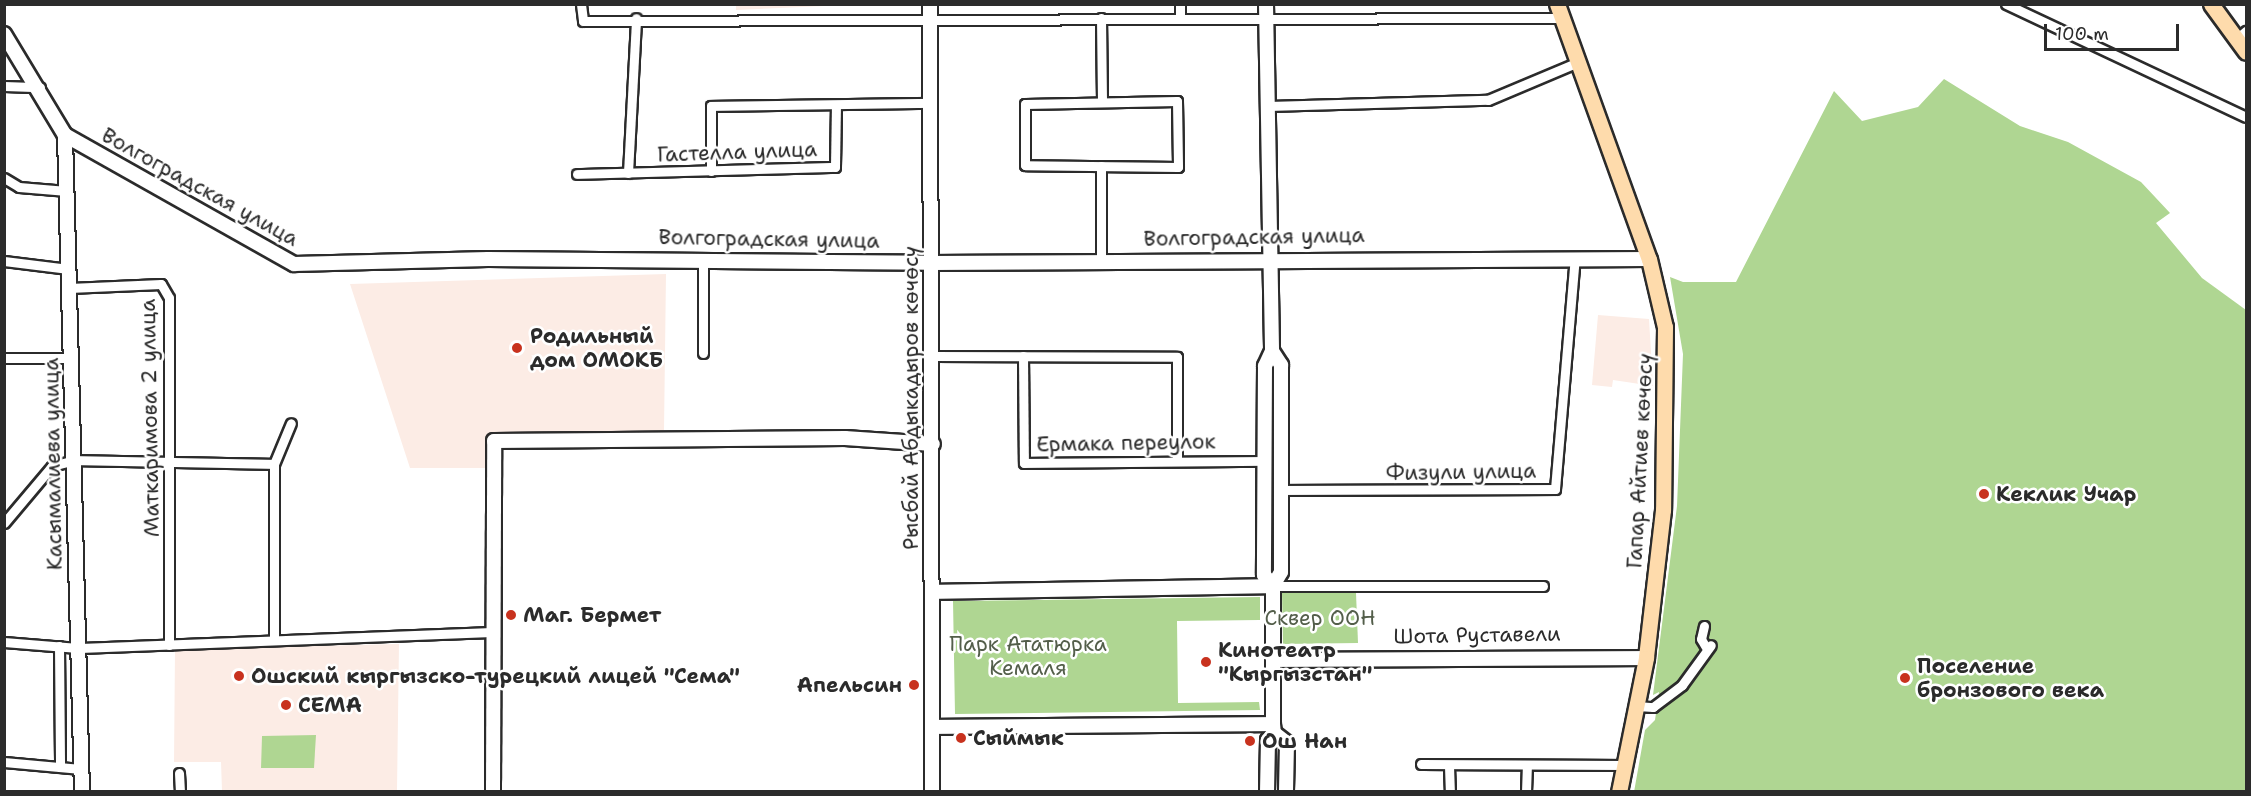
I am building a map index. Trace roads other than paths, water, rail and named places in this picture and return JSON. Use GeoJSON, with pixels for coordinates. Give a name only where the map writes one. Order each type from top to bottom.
{"type":"FeatureCollection","features":[{"type":"Feature","properties":{"kind":"main road"},"geometry":{"type":"LineString","coordinates":[[2211,4],[2241,35],[2247,52]]}},
{"type":"Feature","properties":{"kind":"main road","name":"Гапар Айтиев көчөсү"},"geometry":{"type":"LineString","coordinates":[[1559,11],[1649,259],[1665,327],[1667,382],[1663,510],[1646,658],[1619,792]]}},
{"type":"Feature","properties":{"kind":"street"},"geometry":{"type":"LineString","coordinates":[[581,4],[583,21],[636,18],[930,20],[1180,17],[1267,11],[1373,16],[1559,11]]}},
{"type":"Feature","properties":{"kind":"street","name":"Рысбай Абдыкадыров көчөсү"},"geometry":{"type":"LineString","coordinates":[[930,4],[933,792]]}},
{"type":"Feature","properties":{"kind":"street"},"geometry":{"type":"LineString","coordinates":[[1180,4],[1180,17]]}},
{"type":"Feature","properties":{"kind":"street"},"geometry":{"type":"LineString","coordinates":[[1373,16],[1374,4]]}},
{"type":"Feature","properties":{"kind":"street"},"geometry":{"type":"LineString","coordinates":[[2006,4],[2247,117]]}},
{"type":"Feature","properties":{"kind":"street"},"geometry":{"type":"LineString","coordinates":[[1267,11],[1272,351],[1265,366],[1264,575],[1273,586]]}},
{"type":"Feature","properties":{"kind":"street"},"geometry":{"type":"LineString","coordinates":[[628,173],[636,18]]}},
{"type":"Feature","properties":{"kind":"street"},"geometry":{"type":"LineString","coordinates":[[1101,18],[1102,102]]}},
{"type":"Feature","properties":{"kind":"street"},"geometry":{"type":"LineString","coordinates":[[4,34],[40,87],[65,135]]}},
{"type":"Feature","properties":{"kind":"street"},"geometry":{"type":"LineString","coordinates":[[1268,106],[1488,100],[1576,63]]}},
{"type":"Feature","properties":{"kind":"street"},"geometry":{"type":"LineString","coordinates":[[4,86],[40,87]]}},
{"type":"Feature","properties":{"kind":"street"},"geometry":{"type":"LineString","coordinates":[[1177,101],[1178,167],[1101,166],[1025,165],[1025,104],[1177,101]]}},
{"type":"Feature","properties":{"kind":"street"},"geometry":{"type":"LineString","coordinates":[[711,171],[711,106],[931,103]]}},
{"type":"Feature","properties":{"kind":"street","name":"Гастелла улица"},"geometry":{"type":"LineString","coordinates":[[578,174],[836,167],[836,105]]}},
{"type":"Feature","properties":{"kind":"street","name":"Волгоградская улица"},"geometry":{"type":"LineString","coordinates":[[65,135],[294,264],[703,258],[931,263],[1269,259],[1649,259]]}},
{"type":"Feature","properties":{"kind":"street","name":"Касымалиева улица"},"geometry":{"type":"LineString","coordinates":[[65,135],[82,792]]}},
{"type":"Feature","properties":{"kind":"street"},"geometry":{"type":"LineString","coordinates":[[1101,166],[1101,260]]}},
{"type":"Feature","properties":{"kind":"street"},"geometry":{"type":"LineString","coordinates":[[4,178],[19,187],[67,191]]}},
{"type":"Feature","properties":{"kind":"street"},"geometry":{"type":"LineString","coordinates":[[703,258],[703,353]]}},
{"type":"Feature","properties":{"kind":"street","name":"Физули улица"},"geometry":{"type":"LineString","coordinates":[[1280,490],[1556,489],[1575,258]]}},
{"type":"Feature","properties":{"kind":"street"},"geometry":{"type":"LineString","coordinates":[[4,261],[69,269]]}},
{"type":"Feature","properties":{"kind":"street","name":"Маткаримова 2 улица"},"geometry":{"type":"LineString","coordinates":[[69,288],[161,284],[166,290],[171,461],[170,645]]}},
{"type":"Feature","properties":{"kind":"street"},"geometry":{"type":"LineString","coordinates":[[1267,792],[1268,740],[1273,729],[1273,586],[1281,572],[1281,365],[1272,351]]}},
{"type":"Feature","properties":{"kind":"street"},"geometry":{"type":"LineString","coordinates":[[932,356],[1177,357],[1177,459]]}},
{"type":"Feature","properties":{"kind":"street","name":"Ермака переулок"},"geometry":{"type":"LineString","coordinates":[[1023,356],[1024,463],[1177,459],[1263,460]]}},
{"type":"Feature","properties":{"kind":"street"},"geometry":{"type":"LineString","coordinates":[[4,358],[71,358]]}},
{"type":"Feature","properties":{"kind":"street"},"geometry":{"type":"LineString","coordinates":[[274,637],[274,464],[291,423]]}},
{"type":"Feature","properties":{"kind":"street"},"geometry":{"type":"LineString","coordinates":[[494,792],[494,441],[845,438],[933,444]]}},
{"type":"Feature","properties":{"kind":"street"},"geometry":{"type":"LineString","coordinates":[[4,523],[52,466],[74,460],[274,464]]}},
{"type":"Feature","properties":{"kind":"street"},"geometry":{"type":"LineString","coordinates":[[933,592],[1273,586],[1543,586]]}},
{"type":"Feature","properties":{"kind":"street"},"geometry":{"type":"LineString","coordinates":[[1637,706],[1653,707],[1682,685],[1709,647],[1701,639],[1704,626]]}},
{"type":"Feature","properties":{"kind":"street"},"geometry":{"type":"LineString","coordinates":[[4,642],[78,648],[170,645],[274,637],[494,632]]}},
{"type":"Feature","properties":{"kind":"street"},"geometry":{"type":"LineString","coordinates":[[59,646],[60,766]]}},
{"type":"Feature","properties":{"kind":"street","name":"Шота Руставели"},"geometry":{"type":"LineString","coordinates":[[1273,660],[1646,658]]}},
{"type":"Feature","properties":{"kind":"street"},"geometry":{"type":"LineString","coordinates":[[933,727],[1273,729],[1287,743],[1286,792]]}},
{"type":"Feature","properties":{"kind":"street"},"geometry":{"type":"LineString","coordinates":[[4,762],[81,769]]}},
{"type":"Feature","properties":{"kind":"street"},"geometry":{"type":"LineString","coordinates":[[1421,764],[1449,766],[1624,765]]}},
{"type":"Feature","properties":{"kind":"street"},"geometry":{"type":"LineString","coordinates":[[1449,766],[1450,792]]}},
{"type":"Feature","properties":{"kind":"street"},"geometry":{"type":"LineString","coordinates":[[1526,792],[1527,766]]}},
{"type":"Feature","properties":{"kind":"street"},"geometry":{"type":"LineString","coordinates":[[179,773],[180,792]]}},
{"type":"Feature","properties":{"kind":"place","name":"Родильный дом ОМОКБ"},"geometry":{"type":"Point","coordinates":[517,348]}},
{"type":"Feature","properties":{"kind":"place","name":"Кеклик Учар"},"geometry":{"type":"Point","coordinates":[1984,494]}},
{"type":"Feature","properties":{"kind":"place","name":"Маг. Бермет"},"geometry":{"type":"Point","coordinates":[511,615]}},
{"type":"Feature","properties":{"kind":"place","name":"Кинотеатр \"Кыргызстан\""},"geometry":{"type":"Point","coordinates":[1206,662]}},
{"type":"Feature","properties":{"kind":"place","name":"Ошский кыргызско-турецкий лицей \"Сема\""},"geometry":{"type":"Point","coordinates":[239,676]}},
{"type":"Feature","properties":{"kind":"place","name":"Поселение бронзового века"},"geometry":{"type":"Point","coordinates":[1905,678]}},
{"type":"Feature","properties":{"kind":"place","name":"Апельсин"},"geometry":{"type":"Point","coordinates":[914,685]}},
{"type":"Feature","properties":{"kind":"place","name":"СЕМА"},"geometry":{"type":"Point","coordinates":[286,705]}},
{"type":"Feature","properties":{"kind":"place","name":"Сыймык"},"geometry":{"type":"Point","coordinates":[961,738]}},
{"type":"Feature","properties":{"kind":"place","name":"Ош Нан"},"geometry":{"type":"Point","coordinates":[1250,741]}},
{"type":"Feature","properties":{"kind":"park label","name":"Сквер ООН"},"geometry":{"type":"Point","coordinates":[1320,618]}},
{"type":"Feature","properties":{"kind":"park label","name":"Парк Ататюрка Кемаля"},"geometry":{"type":"Point","coordinates":[1028,656]}}]}
